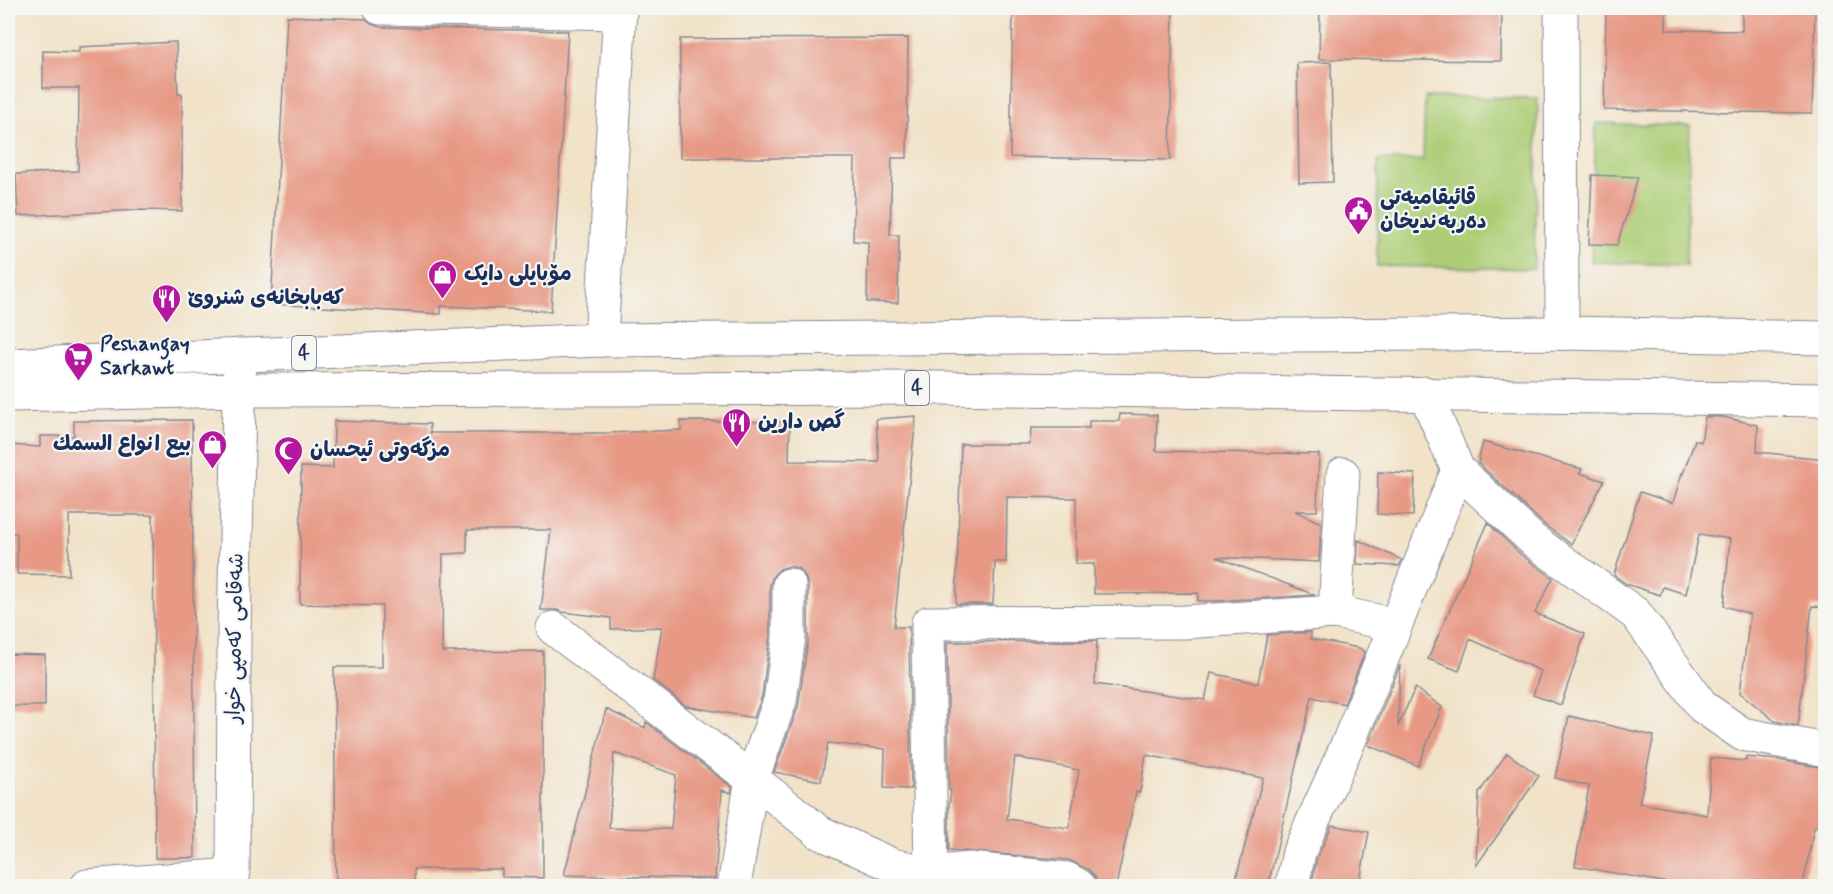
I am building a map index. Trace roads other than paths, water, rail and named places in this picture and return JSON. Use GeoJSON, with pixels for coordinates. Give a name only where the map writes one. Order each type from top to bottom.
{"type":"FeatureCollection","features":[{"type":"Feature","properties":{"kind":"main road"},"geometry":{"type":"LineString","coordinates":[[380,8],[620,10],[601,340]]}},
{"type":"Feature","properties":{"kind":"main road"},"geometry":{"type":"LineString","coordinates":[[1561,8],[1562,333]]}},
{"type":"Feature","properties":{"kind":"main road","name":"4"},"geometry":{"type":"LineString","coordinates":[[8,365],[601,340],[1562,333],[1826,338]]}},
{"type":"Feature","properties":{"kind":"main road","name":"شەقامی کەمپی خوار"},"geometry":{"type":"LineString","coordinates":[[233,881],[234,632],[240,355]]}},
{"type":"Feature","properties":{"kind":"main road","name":"4"},"geometry":{"type":"LineString","coordinates":[[8,395],[239,390],[950,388],[1826,400]]}},
{"type":"Feature","properties":{"kind":"main road"},"geometry":{"type":"LineString","coordinates":[[1425,393],[1458,470],[1534,541],[1636,614],[1703,706],[1742,734],[1826,750]]}},
{"type":"Feature","properties":{"kind":"main road"},"geometry":{"type":"LineString","coordinates":[[1292,886],[1299,852],[1349,741],[1458,470]]}},
{"type":"Feature","properties":{"kind":"main road"},"geometry":{"type":"LineString","coordinates":[[1335,612],[1343,474]]}},
{"type":"Feature","properties":{"kind":"main road"},"geometry":{"type":"LineString","coordinates":[[734,886],[752,779],[780,701],[789,637],[789,585]]}},
{"type":"Feature","properties":{"kind":"main road"},"geometry":{"type":"LineString","coordinates":[[930,880],[928,623],[1185,622],[1335,612],[1395,625]]}},
{"type":"Feature","properties":{"kind":"main road"},"geometry":{"type":"LineString","coordinates":[[553,628],[819,832],[930,880],[970,868],[1067,879],[1079,886]]}},
{"type":"Feature","properties":{"kind":"main road"},"geometry":{"type":"LineString","coordinates":[[87,886],[233,881]]}},
{"type":"Feature","properties":{"kind":"place","name":"قائیقامیەتی دەربەندیخان"},"geometry":{"type":"Point","coordinates":[1359,236]}},
{"type":"Feature","properties":{"kind":"place","name":"مۆبایلی دایک"},"geometry":{"type":"Point","coordinates":[443,300]}},
{"type":"Feature","properties":{"kind":"place","name":"کەبابخانەی شنروێ"},"geometry":{"type":"Point","coordinates":[167,324]}},
{"type":"Feature","properties":{"kind":"place","name":"Peshangay Sarkawt"},"geometry":{"type":"Point","coordinates":[79,382]}},
{"type":"Feature","properties":{"kind":"place","name":"گص دارین"},"geometry":{"type":"Point","coordinates":[737,448]}},
{"type":"Feature","properties":{"kind":"place","name":"بيع انواع السمك"},"geometry":{"type":"Point","coordinates":[212,470]}},
{"type":"Feature","properties":{"kind":"place","name":"مزگەوتی ئیحسان"},"geometry":{"type":"Point","coordinates":[289,476]}}]}
